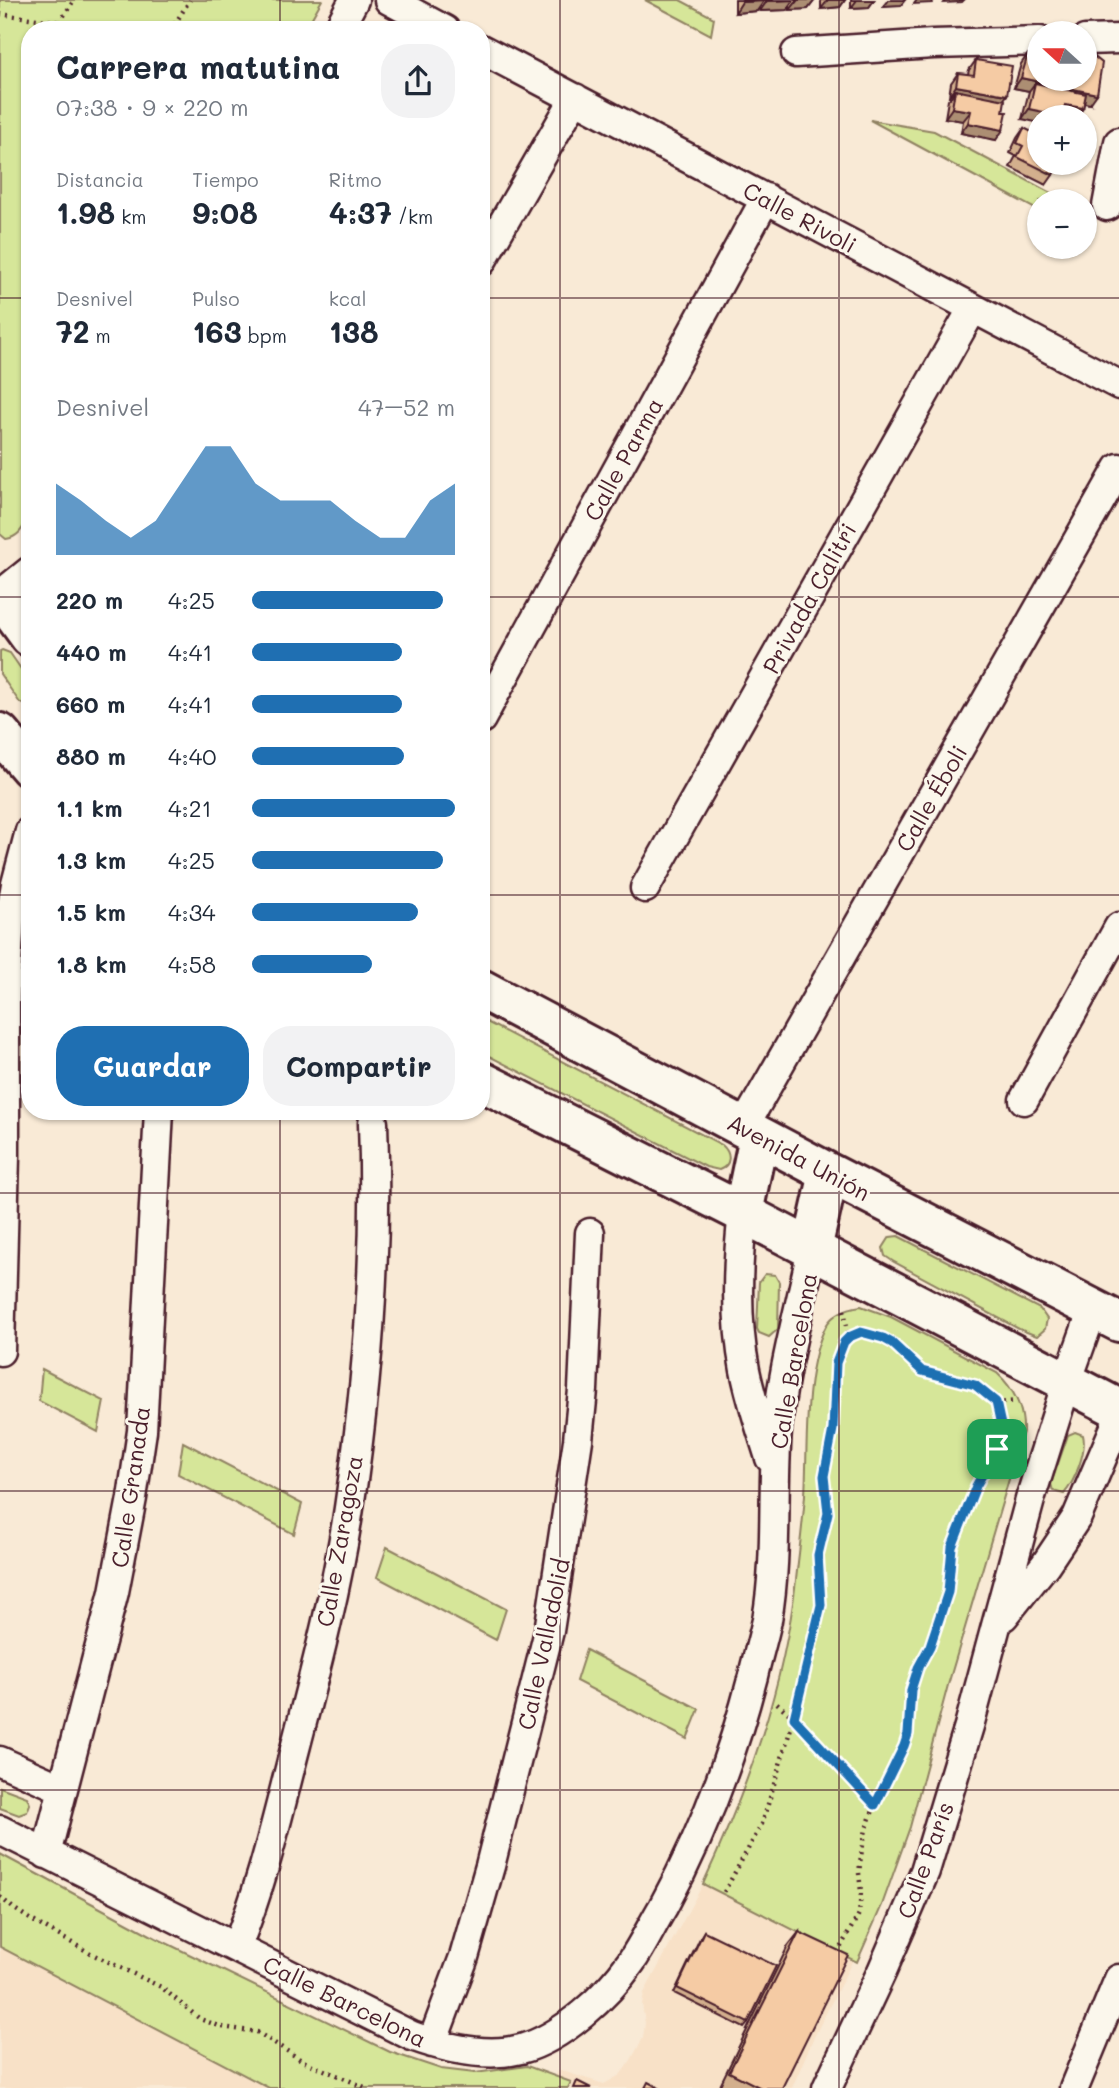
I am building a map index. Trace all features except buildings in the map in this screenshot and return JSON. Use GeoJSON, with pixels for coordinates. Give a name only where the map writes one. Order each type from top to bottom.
{"type":"FeatureCollection","features":[{"type":"Feature","properties":{"kind":"street"},"geometry":{"type":"LineString","coordinates":[[343,21],[354,0]]}},
{"type":"Feature","properties":{"kind":"street"},"geometry":{"type":"LineString","coordinates":[[389,0],[428,21]]}},
{"type":"Feature","properties":{"kind":"street"},"geometry":{"type":"LineString","coordinates":[[1097,40],[1119,39]]}},
{"type":"Feature","properties":{"kind":"street"},"geometry":{"type":"LineString","coordinates":[[796,53],[1027,41]]}},
{"type":"Feature","properties":{"kind":"street","name":"Calle Rivoli"},"geometry":{"type":"LineString","coordinates":[[490,54],[1119,385]]}},
{"type":"Feature","properties":{"kind":"street"},"geometry":{"type":"LineString","coordinates":[[490,246],[575,98]]}},
{"type":"Feature","properties":{"kind":"street"},"geometry":{"type":"LineString","coordinates":[[1107,206],[1119,142]]}},
{"type":"Feature","properties":{"kind":"street","name":"Calle Parma"},"geometry":{"type":"LineString","coordinates":[[490,703],[766,198]]}},
{"type":"Feature","properties":{"kind":"street","name":"Privada Calitri"},"geometry":{"type":"LineString","coordinates":[[645,888],[973,308]]}},
{"type":"Feature","properties":{"kind":"street","name":"Calle Éboli"},"geometry":{"type":"LineString","coordinates":[[751,1132],[1119,468]]}},
{"type":"Feature","properties":{"kind":"street"},"geometry":{"type":"LineString","coordinates":[[21,578],[0,595],[21,624]]}},
{"type":"Feature","properties":{"kind":"street"},"geometry":{"type":"LineString","coordinates":[[0,733],[21,758]]}},
{"type":"Feature","properties":{"kind":"street"},"geometry":{"type":"LineString","coordinates":[[0,1351],[1,1261],[18,1054],[5,996],[10,919],[21,865]]}},
{"type":"Feature","properties":{"kind":"street"},"geometry":{"type":"LineString","coordinates":[[1024,1100],[1119,927]]}},
{"type":"Feature","properties":{"kind":"street","name":"Avenida Unión"},"geometry":{"type":"LineString","coordinates":[[490,994],[829,1173],[1106,1315]]}},
{"type":"Feature","properties":{"kind":"street"},"geometry":{"type":"LineString","coordinates":[[490,1086],[743,1213],[1119,1409]]}},
{"type":"Feature","properties":{"kind":"street","name":"Calle Granada"},"geometry":{"type":"LineString","coordinates":[[46,1854],[114,1591],[132,1498],[142,1431],[159,1120]]}},
{"type":"Feature","properties":{"kind":"street","name":"Calle Zaragoza"},"geometry":{"type":"LineString","coordinates":[[236,1948],[259,1889],[296,1745],[349,1510],[369,1347],[375,1269],[373,1123]]}},
{"type":"Feature","properties":{"kind":"street"},"geometry":{"type":"LineString","coordinates":[[743,1213],[751,1132]]}},
{"type":"Feature","properties":{"kind":"street"},"geometry":{"type":"LineString","coordinates":[[812,1249],[829,1173]]}},
{"type":"Feature","properties":{"kind":"street","name":"Calle Barcelona"},"geometry":{"type":"LineString","coordinates":[[743,1213],[739,1250],[740,1332],[752,1403],[775,1472]]}},
{"type":"Feature","properties":{"kind":"street","name":"Calle Valladolid"},"geometry":{"type":"LineString","coordinates":[[432,2043],[464,1957],[490,1866],[549,1631],[578,1440],[590,1234]]}},
{"type":"Feature","properties":{"kind":"street","name":"Calle Barcelona"},"geometry":{"type":"LineString","coordinates":[[0,1830],[432,2043],[458,2049],[499,2052],[521,2049],[577,2019],[630,1963],[681,1874],[709,1811],[739,1730],[766,1623],[772,1586],[775,1472],[781,1398],[812,1249]]}},
{"type":"Feature","properties":{"kind":"street","name":"Calle París"},"geometry":{"type":"LineString","coordinates":[[827,2088],[925,1871],[998,1623],[1031,1496],[1067,1382],[1106,1315]]}},
{"type":"Feature","properties":{"kind":"street","name":"Calle París"},"geometry":{"type":"LineString","coordinates":[[998,1623],[1045,1565],[1077,1517],[1119,1418]]}},
{"type":"Feature","properties":{"kind":"street"},"geometry":{"type":"LineString","coordinates":[[0,1761],[61,1788]]}},
{"type":"Feature","properties":{"kind":"street"},"geometry":{"type":"LineString","coordinates":[[1074,2088],[1119,1979]]}},
{"type":"Feature","properties":{"kind":"path"},"geometry":{"type":"LineString","coordinates":[[61,21],[74,0]]}},
{"type":"Feature","properties":{"kind":"path"},"geometry":{"type":"LineString","coordinates":[[177,21],[190,0]]}},
{"type":"Feature","properties":{"kind":"path"},"geometry":{"type":"LineString","coordinates":[[0,14],[52,21]]}},
{"type":"Feature","properties":{"kind":"path"},"geometry":{"type":"LineString","coordinates":[[844,1310],[849,1337]]}},
{"type":"Feature","properties":{"kind":"path"},"geometry":{"type":"LineString","coordinates":[[724,1892],[762,1824],[794,1718],[821,1605],[818,1555],[828,1513],[824,1476],[833,1429],[836,1363],[839,1350],[849,1337],[861,1332],[892,1343],[922,1371],[975,1385],[996,1402],[1001,1425],[1000,1438],[992,1459],[976,1486],[952,1547],[948,1592],[930,1646],[918,1668],[911,1690],[908,1734],[900,1758],[875,1805],[861,1856],[859,1873],[862,1892],[859,1914],[839,1950]]}},
{"type":"Feature","properties":{"kind":"path"},"geometry":{"type":"LineString","coordinates":[[996,1402],[1017,1401]]}},
{"type":"Feature","properties":{"kind":"path"},"geometry":{"type":"LineString","coordinates":[[774,1700],[875,1805]]}},
{"type":"Feature","properties":{"kind":"path"},"geometry":{"type":"LineString","coordinates":[[0,1897],[47,1929],[161,1987],[200,2019],[222,2027],[257,2032],[303,2061],[367,2088]]}},
{"type":"Feature","properties":{"kind":"shaded area"},"geometry":{"type":"Polygon","coordinates":[[[703,1884],[853,1960],[813,2039],[792,2088],[492,2088],[527,2066],[555,2076],[559,2070],[604,2084],[620,2075],[643,2038],[644,1993],[703,1884]]]}},
{"type":"Feature","properties":{"kind":"shaded area"},"geometry":{"type":"Polygon","coordinates":[[[0,1947],[269,2088],[0,2088],[0,1947]]]}},
{"type":"Feature","properties":{"kind":"green space"},"geometry":{"type":"Polygon","coordinates":[[[0,0],[322,0],[310,21],[21,21],[21,530],[6,539],[0,534],[0,0]]]}},
{"type":"Feature","properties":{"kind":"green space"},"geometry":{"type":"Polygon","coordinates":[[[645,0],[680,0],[714,18],[711,35],[645,0]]]}},
{"type":"Feature","properties":{"kind":"green space"},"geometry":{"type":"Polygon","coordinates":[[[870,120],[934,131],[1043,189],[1027,189],[1027,205],[870,120]]]}},
{"type":"Feature","properties":{"kind":"green space"},"geometry":{"type":"Polygon","coordinates":[[[0,651],[10,653],[21,669],[21,703],[0,674],[0,651]]]}},
{"type":"Feature","properties":{"kind":"green space"},"geometry":{"type":"Polygon","coordinates":[[[490,1024],[722,1145],[728,1155],[726,1165],[719,1170],[706,1167],[490,1057],[490,1024]]]}},
{"type":"Feature","properties":{"kind":"green space"},"geometry":{"type":"Polygon","coordinates":[[[898,1236],[1040,1309],[1047,1319],[1045,1329],[1037,1336],[1019,1329],[894,1262],[885,1256],[883,1248],[890,1237],[898,1236]]]}},
{"type":"Feature","properties":{"kind":"green space"},"geometry":{"type":"Polygon","coordinates":[[[765,1274],[775,1275],[779,1282],[778,1329],[769,1337],[759,1333],[757,1329],[759,1282],[765,1274]]]}},
{"type":"Feature","properties":{"kind":"green space"},"geometry":{"type":"Polygon","coordinates":[[[861,1306],[891,1317],[997,1373],[1017,1400],[1022,1415],[1023,1432],[948,1685],[910,1827],[882,1905],[857,1962],[703,1884],[749,1773],[783,1659],[801,1538],[813,1364],[826,1326],[832,1318],[836,1314],[861,1306]]]}},
{"type":"Feature","properties":{"kind":"green space"},"geometry":{"type":"Polygon","coordinates":[[[42,1369],[104,1401],[98,1432],[39,1401],[42,1369]]]}},
{"type":"Feature","properties":{"kind":"green space"},"geometry":{"type":"Polygon","coordinates":[[[1075,1432],[1083,1435],[1084,1442],[1079,1466],[1064,1494],[1053,1491],[1051,1484],[1068,1435],[1075,1432]]]}},
{"type":"Feature","properties":{"kind":"green space"},"geometry":{"type":"Polygon","coordinates":[[[183,1442],[302,1504],[294,1534],[178,1474],[183,1442]]]}},
{"type":"Feature","properties":{"kind":"green space"},"geometry":{"type":"Polygon","coordinates":[[[387,1547],[506,1609],[496,1640],[377,1577],[387,1547]]]}},
{"type":"Feature","properties":{"kind":"green space"},"geometry":{"type":"Polygon","coordinates":[[[586,1650],[699,1709],[687,1739],[576,1681],[586,1650]]]}},
{"type":"Feature","properties":{"kind":"green space"},"geometry":{"type":"Polygon","coordinates":[[[0,1787],[27,1797],[30,1804],[27,1812],[19,1815],[0,1808],[0,1787]]]}},
{"type":"Feature","properties":{"kind":"green space"},"geometry":{"type":"Polygon","coordinates":[[[0,1854],[156,1938],[390,2052],[441,2069],[475,2073],[527,2066],[571,2082],[568,2088],[269,2088],[0,1947],[0,1854]]]}},
{"type":"Feature","properties":{"kind":"route"},"geometry":{"type":"LineString","coordinates":[[861,1332],[874,1335],[892,1343],[922,1371],[975,1385],[996,1402],[1001,1425],[997,1449],[976,1486],[952,1547],[948,1592],[930,1646],[918,1668],[911,1690],[908,1734],[900,1758],[875,1805],[794,1718],[821,1605],[818,1555],[828,1513],[824,1476],[833,1429],[836,1363],[841,1346],[853,1334],[861,1332]]}}]}
